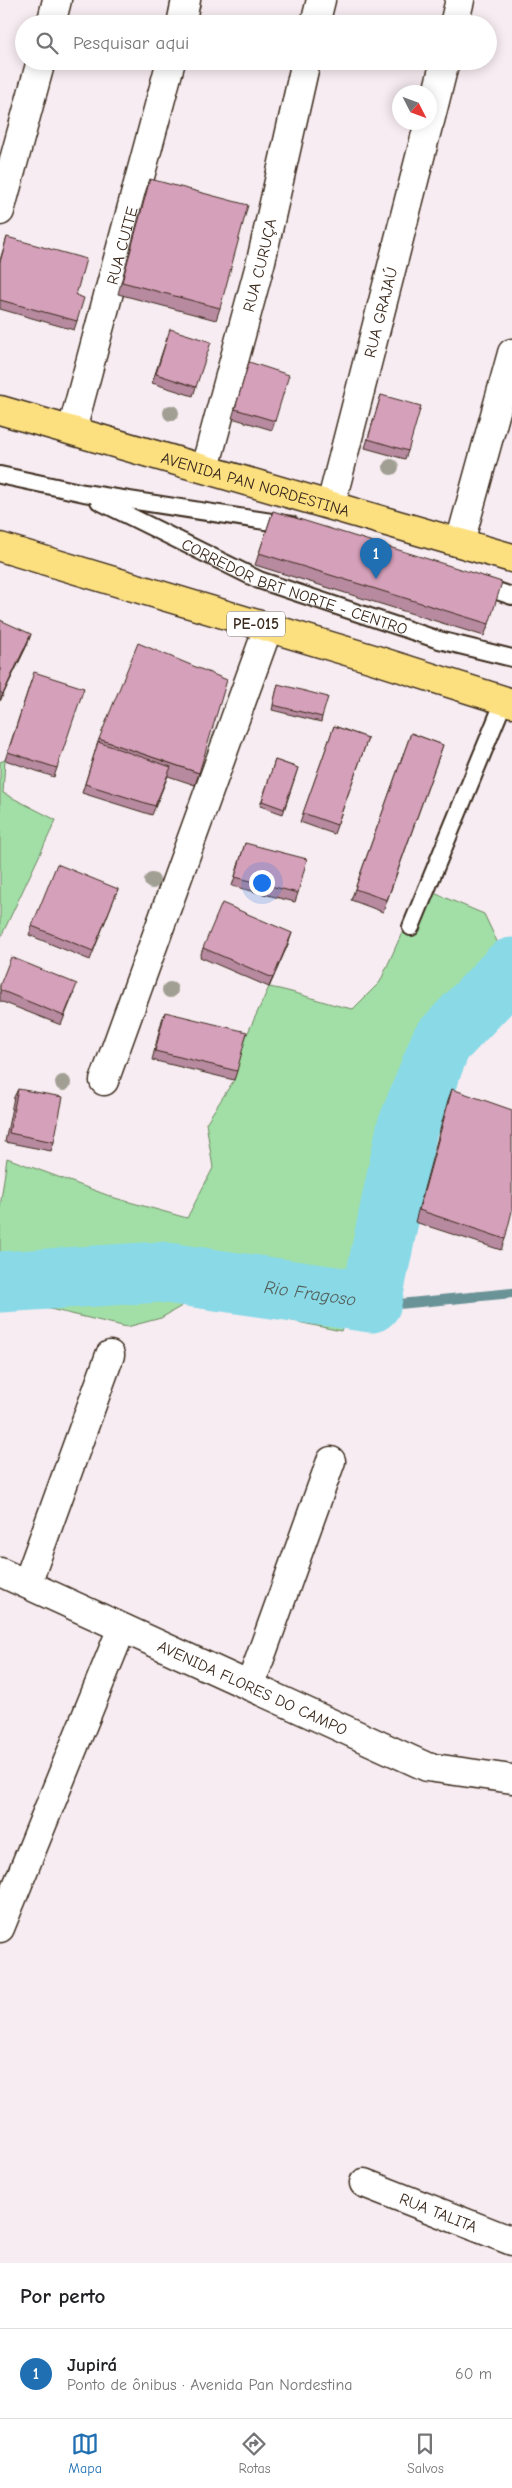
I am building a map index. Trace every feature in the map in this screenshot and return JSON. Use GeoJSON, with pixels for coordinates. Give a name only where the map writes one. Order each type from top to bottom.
{"type":"FeatureCollection","features":[{"type":"Feature","properties":{"kind":"highway","name":"AVENIDA PAN NORDESTINA"},"geometry":{"type":"LineString","coordinates":[[0,410],[331,504],[512,558]]}},
{"type":"Feature","properties":{"kind":"highway","name":"PE-015"},"geometry":{"type":"LineString","coordinates":[[0,547],[508,702]]}},
{"type":"Feature","properties":{"kind":"street"},"geometry":{"type":"LineString","coordinates":[[53,15],[57,0]]}},
{"type":"Feature","properties":{"kind":"street"},"geometry":{"type":"LineString","coordinates":[[182,15],[186,0]]}},
{"type":"Feature","properties":{"kind":"street"},"geometry":{"type":"LineString","coordinates":[[317,15],[321,0]]}},
{"type":"Feature","properties":{"kind":"street"},"geometry":{"type":"LineString","coordinates":[[456,15],[460,0]]}},
{"type":"Feature","properties":{"kind":"street"},"geometry":{"type":"LineString","coordinates":[[0,212],[39,70]]}},
{"type":"Feature","properties":{"kind":"street","name":"RUA CUITE"},"geometry":{"type":"LineString","coordinates":[[72,430],[169,70]]}},
{"type":"Feature","properties":{"kind":"street","name":"RUA CURUÇA"},"geometry":{"type":"LineString","coordinates":[[205,468],[261,261],[304,70]]}},
{"type":"Feature","properties":{"kind":"street","name":"RUA GRAJAÚ"},"geometry":{"type":"LineString","coordinates":[[437,92],[443,70]]}},
{"type":"Feature","properties":{"kind":"street","name":"RUA GRAJAÚ"},"geometry":{"type":"LineString","coordinates":[[331,504],[427,130]]}},
{"type":"Feature","properties":{"kind":"street"},"geometry":{"type":"LineString","coordinates":[[460,542],[512,353]]}},
{"type":"Feature","properties":{"kind":"street"},"geometry":{"type":"LineString","coordinates":[[104,1080],[268,628]]}},
{"type":"Feature","properties":{"kind":"street"},"geometry":{"type":"LineString","coordinates":[[27,1584],[110,1355]]}},
{"type":"Feature","properties":{"kind":"street"},"geometry":{"type":"LineString","coordinates":[[250,1686],[331,1461]]}},
{"type":"Feature","properties":{"kind":"street","name":"AVENIDA FLORES DO CAMPO"},"geometry":{"type":"LineString","coordinates":[[0,1572],[427,1767],[512,1779]]}},
{"type":"Feature","properties":{"kind":"street"},"geometry":{"type":"LineString","coordinates":[[0,1928],[122,1628]]}},
{"type":"Feature","properties":{"kind":"street","name":"RUA TALITA"},"geometry":{"type":"LineString","coordinates":[[364,2183],[512,2241]]}},
{"type":"Feature","properties":{"kind":"lane","name":"CORREDOR BRT NORTE - CENTRO"},"geometry":{"type":"LineString","coordinates":[[0,475],[84,493],[282,524],[309,531]]}},
{"type":"Feature","properties":{"kind":"lane","name":"CORREDOR BRT NORTE - CENTRO"},"geometry":{"type":"LineString","coordinates":[[84,493],[259,580],[440,640],[512,658]]}},
{"type":"Feature","properties":{"kind":"lane"},"geometry":{"type":"LineString","coordinates":[[466,581],[512,596]]}},
{"type":"Feature","properties":{"kind":"lane"},"geometry":{"type":"LineString","coordinates":[[410,927],[508,702]]}},
{"type":"Feature","properties":{"kind":"green space"},"geometry":{"type":"Polygon","coordinates":[[[5,760],[3,793],[56,820],[0,939],[0,762],[5,760]]]}},
{"type":"Feature","properties":{"kind":"green space"},"geometry":{"type":"Polygon","coordinates":[[[422,888],[484,914],[504,956],[421,1041],[341,1331],[192,1300],[161,1318],[127,1327],[20,1302],[0,1304],[0,1207],[7,1158],[115,1198],[187,1218],[213,1168],[206,1123],[234,1080],[244,1041],[269,987],[353,1009],[380,982],[422,888]]]}},
{"type":"Feature","properties":{"kind":"building"},"geometry":{"type":"Polygon","coordinates":[[[150,179],[248,205],[220,308],[122,282],[150,179]]]}},
{"type":"Feature","properties":{"kind":"building"},"geometry":{"type":"Polygon","coordinates":[[[7,237],[86,259],[76,295],[84,298],[77,321],[0,300],[0,262],[7,237]]]}},
{"type":"Feature","properties":{"kind":"building"},"geometry":{"type":"Polygon","coordinates":[[[170,329],[211,342],[196,387],[156,374],[170,329]]]}},
{"type":"Feature","properties":{"kind":"building"},"geometry":{"type":"Polygon","coordinates":[[[249,362],[289,375],[275,421],[235,409],[249,362]]]}},
{"type":"Feature","properties":{"kind":"building"},"geometry":{"type":"Polygon","coordinates":[[[381,395],[421,406],[408,451],[368,439],[381,395]]]}},
{"type":"Feature","properties":{"kind":"building"},"geometry":{"type":"Polygon","coordinates":[[[273,511],[502,582],[489,624],[259,553],[273,511]]]}},
{"type":"Feature","properties":{"kind":"building"},"geometry":{"type":"Polygon","coordinates":[[[0,620],[31,634],[3,694],[0,692],[0,620]]]}},
{"type":"Feature","properties":{"kind":"building"},"geometry":{"type":"Polygon","coordinates":[[[138,643],[227,680],[199,773],[99,739],[138,643]]]}},
{"type":"Feature","properties":{"kind":"building"},"geometry":{"type":"Polygon","coordinates":[[[34,672],[84,688],[57,768],[8,752],[34,672]]]}},
{"type":"Feature","properties":{"kind":"building"},"geometry":{"type":"Polygon","coordinates":[[[278,684],[328,697],[322,717],[273,705],[278,684]]]}},
{"type":"Feature","properties":{"kind":"building"},"geometry":{"type":"Polygon","coordinates":[[[334,726],[368,738],[337,825],[303,813],[334,726]]]}},
{"type":"Feature","properties":{"kind":"building"},"geometry":{"type":"Polygon","coordinates":[[[411,733],[443,745],[387,900],[355,889],[411,733]]]}},
{"type":"Feature","properties":{"kind":"building"},"geometry":{"type":"Polygon","coordinates":[[[98,742],[171,767],[155,806],[85,784],[98,742]]]}},
{"type":"Feature","properties":{"kind":"building"},"geometry":{"type":"Polygon","coordinates":[[[275,760],[298,768],[284,809],[262,801],[275,760]]]}},
{"type":"Feature","properties":{"kind":"building"},"geometry":{"type":"Polygon","coordinates":[[[245,843],[307,859],[298,893],[235,877],[245,843]]]}},
{"type":"Feature","properties":{"kind":"building"},"geometry":{"type":"Polygon","coordinates":[[[57,864],[118,889],[93,951],[32,926],[57,864]]]}},
{"type":"Feature","properties":{"kind":"building"},"geometry":{"type":"Polygon","coordinates":[[[222,903],[292,933],[273,978],[203,948],[222,903]]]}},
{"type":"Feature","properties":{"kind":"building"},"geometry":{"type":"Polygon","coordinates":[[[11,957],[77,984],[64,1016],[0,990],[0,985],[11,957]]]}},
{"type":"Feature","properties":{"kind":"building"},"geometry":{"type":"Polygon","coordinates":[[[165,1012],[247,1032],[237,1071],[155,1051],[165,1012]]]}},
{"type":"Feature","properties":{"kind":"building"},"geometry":{"type":"Polygon","coordinates":[[[18,1089],[63,1097],[54,1142],[9,1133],[18,1089]]]}},
{"type":"Feature","properties":{"kind":"building"},"geometry":{"type":"Polygon","coordinates":[[[452,1089],[512,1110],[512,1211],[505,1239],[419,1210],[452,1089]]]}},
{"type":"Feature","properties":{"kind":"waterway","name":"Rio Fragoso"},"geometry":{"type":"LineString","coordinates":[[0,1282],[160,1272],[371,1302],[407,1129],[441,1043],[512,968]]}},
{"type":"Feature","properties":{"kind":"waterway"},"geometry":{"type":"LineString","coordinates":[[371,1302],[389,1305],[512,1293]]}},
{"type":"Feature","properties":{"kind":"place","name":"Jupirá"},"geometry":{"type":"Point","coordinates":[376,579]}}]}
